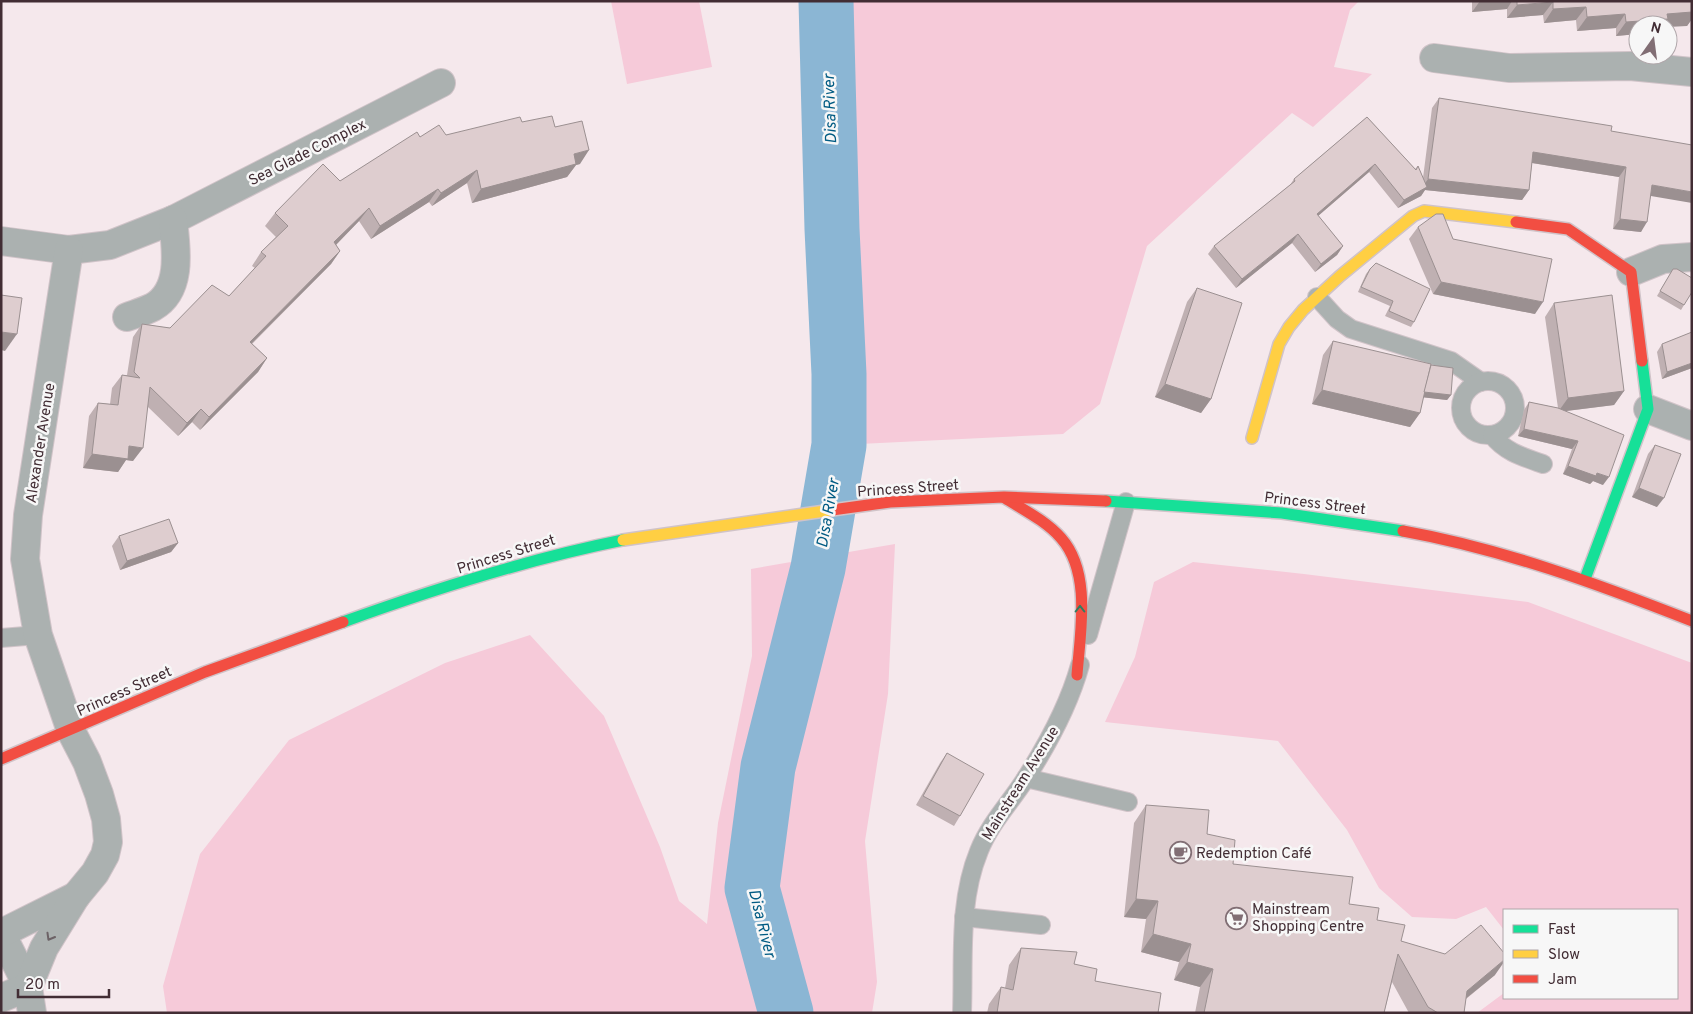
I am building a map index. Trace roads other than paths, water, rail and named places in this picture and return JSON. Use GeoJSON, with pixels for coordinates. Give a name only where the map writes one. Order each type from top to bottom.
{"type":"FeatureCollection","features":[{"type":"Feature","properties":{"kind":"street"},"geometry":{"type":"LineString","coordinates":[[1434,58],[1509,68],[1630,66],[1692,72]]}},
{"type":"Feature","properties":{"kind":"street","name":"Sea Glade Complex"},"geometry":{"type":"LineString","coordinates":[[1,241],[69,250],[110,245],[173,220],[441,83]]}},
{"type":"Feature","properties":{"kind":"street"},"geometry":{"type":"LineString","coordinates":[[1252,438],[1285,333],[1317,297],[1413,216],[1424,211],[1568,229],[1631,272],[1648,409],[1584,579]]}},
{"type":"Feature","properties":{"kind":"street"},"geometry":{"type":"LineString","coordinates":[[127,317],[154,306],[173,281],[177,258],[173,220]]}},
{"type":"Feature","properties":{"kind":"street","name":"Alexander Avenue"},"geometry":{"type":"LineString","coordinates":[[30,1000],[44,948],[76,896],[95,873],[105,856],[108,842],[106,819],[99,794],[87,762],[70,731],[38,636],[25,559],[28,524],[69,250]]}},
{"type":"Feature","properties":{"kind":"street"},"geometry":{"type":"LineString","coordinates":[[1631,272],[1663,259],[1692,257]]}},
{"type":"Feature","properties":{"kind":"street"},"geometry":{"type":"LineString","coordinates":[[1648,409],[1692,426]]}},
{"type":"Feature","properties":{"kind":"street"},"geometry":{"type":"LineString","coordinates":[[1004,497],[1048,527],[1068,547],[1071,553],[1078,572],[1080,586],[1077,675]]}},
{"type":"Feature","properties":{"kind":"street","name":"Princess Street"},"geometry":{"type":"LineString","coordinates":[[1,759],[205,672],[415,596],[573,550],[641,536],[890,502],[1004,497],[1126,502],[1282,514],[1366,525],[1441,538],[1584,579],[1692,621]]}},
{"type":"Feature","properties":{"kind":"street"},"geometry":{"type":"LineString","coordinates":[[1,998],[30,1000],[2,933],[76,896]]}},
{"type":"Feature","properties":{"kind":"lane"},"geometry":{"type":"LineString","coordinates":[[1317,297],[1337,319],[1352,328],[1451,361],[1481,382]]}},
{"type":"Feature","properties":{"kind":"lane"},"geometry":{"type":"LineString","coordinates":[[1490,380],[1499,382],[1512,394],[1516,411],[1508,427],[1492,435],[1474,431],[1463,418],[1462,400],[1472,385],[1490,380]]}},
{"type":"Feature","properties":{"kind":"lane"},"geometry":{"type":"LineString","coordinates":[[1492,435],[1499,444],[1514,454],[1543,464]]}},
{"type":"Feature","properties":{"kind":"lane","name":"Mainstream Avenue"},"geometry":{"type":"LineString","coordinates":[[962,1013],[964,917],[969,882],[979,851],[990,829],[1026,778],[1056,728],[1077,675],[1126,502]]}},
{"type":"Feature","properties":{"kind":"lane"},"geometry":{"type":"LineString","coordinates":[[1,638],[38,636]]}},
{"type":"Feature","properties":{"kind":"lane"},"geometry":{"type":"LineString","coordinates":[[1026,778],[1128,802]]}},
{"type":"Feature","properties":{"kind":"lane"},"geometry":{"type":"LineString","coordinates":[[964,917],[1041,926]]}},
{"type":"Feature","properties":{"kind":"waterway","name":"Disa River"},"geometry":{"type":"LineString","coordinates":[[786,1013],[752,888],[768,767],[818,568],[839,445],[839,374],[832,229],[826,1]]}},
{"type":"Feature","properties":{"kind":"place","name":"Redemption Café"},"geometry":{"type":"Point","coordinates":[1180,853]}},
{"type":"Feature","properties":{"kind":"place","name":"Mainstream Shopping Centre"},"geometry":{"type":"Point","coordinates":[1236,918]}}]}
